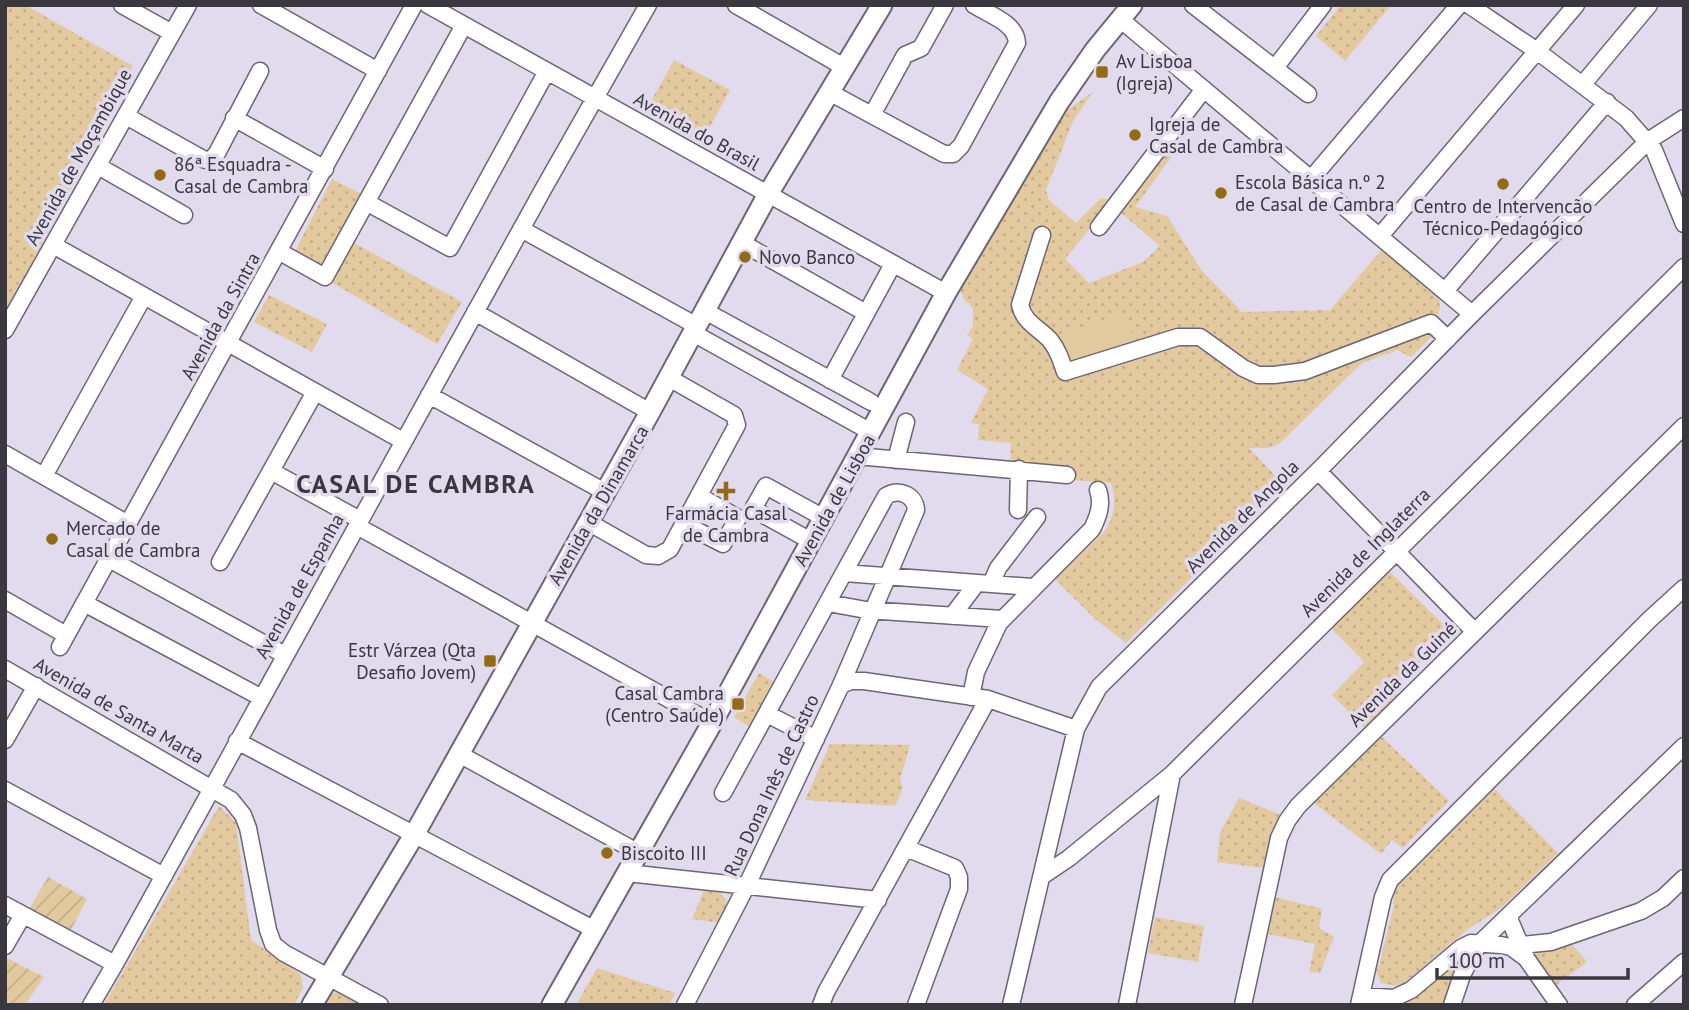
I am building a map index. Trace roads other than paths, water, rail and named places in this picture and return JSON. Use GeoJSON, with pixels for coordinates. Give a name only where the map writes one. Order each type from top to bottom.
{"type":"FeatureCollection","features":[{"type":"Feature","properties":{"kind":"main road","name":"Avenida da Dinamarca"},"geometry":{"type":"LineString","coordinates":[[312,1005],[414,835],[669,378],[768,194],[882,5]]}},
{"type":"Feature","properties":{"kind":"main road","name":"Avenida de Lisboa"},"geometry":{"type":"LineString","coordinates":[[552,1005],[712,723],[946,293],[1059,102],[1126,12]]}},
{"type":"Feature","properties":{"kind":"street"},"geometry":{"type":"LineString","coordinates":[[122,5],[172,33]]}},
{"type":"Feature","properties":{"kind":"street","name":"Avenida de Moçambique"},"geometry":{"type":"LineString","coordinates":[[5,330],[188,5]]}},
{"type":"Feature","properties":{"kind":"street"},"geometry":{"type":"LineString","coordinates":[[261,5],[378,71]]}},
{"type":"Feature","properties":{"kind":"street","name":"Avenida da Sintra"},"geometry":{"type":"LineString","coordinates":[[5,600],[63,641],[414,5]]}},
{"type":"Feature","properties":{"kind":"street","name":"Avenida do Brasil"},"geometry":{"type":"LineString","coordinates":[[428,5],[946,293]]}},
{"type":"Feature","properties":{"kind":"street","name":"Avenida de Espanha"},"geometry":{"type":"LineString","coordinates":[[90,1005],[648,5]]}},
{"type":"Feature","properties":{"kind":"street"},"geometry":{"type":"LineString","coordinates":[[736,5],[753,10],[844,67]]}},
{"type":"Feature","properties":{"kind":"street"},"geometry":{"type":"LineString","coordinates":[[872,115],[905,55],[921,48],[945,5]]}},
{"type":"Feature","properties":{"kind":"street"},"geometry":{"type":"LineString","coordinates":[[829,92],[944,154],[953,154],[961,146],[1017,43],[1017,35],[1010,27],[974,5]]}},
{"type":"Feature","properties":{"kind":"street"},"geometry":{"type":"LineString","coordinates":[[1193,5],[1308,94]]}},
{"type":"Feature","properties":{"kind":"street"},"geometry":{"type":"LineString","coordinates":[[1275,68],[1323,5]]}},
{"type":"Feature","properties":{"kind":"street"},"geometry":{"type":"LineString","coordinates":[[1311,179],[1459,5]]}},
{"type":"Feature","properties":{"kind":"street"},"geometry":{"type":"LineString","coordinates":[[1469,5],[1583,83],[1626,118],[1654,150],[1684,224]]}},
{"type":"Feature","properties":{"kind":"street"},"geometry":{"type":"LineString","coordinates":[[1380,236],[1577,5]]}},
{"type":"Feature","properties":{"kind":"street"},"geometry":{"type":"LineString","coordinates":[[1583,83],[1649,5]]}},
{"type":"Feature","properties":{"kind":"street"},"geometry":{"type":"LineString","coordinates":[[1126,12],[1204,89],[1472,314]]}},
{"type":"Feature","properties":{"kind":"street"},"geometry":{"type":"LineString","coordinates":[[280,252],[325,277],[464,25]]}},
{"type":"Feature","properties":{"kind":"street"},"geometry":{"type":"LineString","coordinates":[[126,116],[210,161],[217,153],[260,71]]}},
{"type":"Feature","properties":{"kind":"street"},"geometry":{"type":"LineString","coordinates":[[366,202],[450,248],[547,71]]}},
{"type":"Feature","properties":{"kind":"street"},"geometry":{"type":"LineString","coordinates":[[1099,227],[1204,89]]}},
{"type":"Feature","properties":{"kind":"street"},"geometry":{"type":"LineString","coordinates":[[1445,291],[1607,102]]}},
{"type":"Feature","properties":{"kind":"street"},"geometry":{"type":"LineString","coordinates":[[234,118],[325,169]]}},
{"type":"Feature","properties":{"kind":"street","name":"Avenida de Angola"},"geometry":{"type":"LineString","coordinates":[[1011,1005],[1076,729],[1099,687],[1648,141],[1684,118]]}},
{"type":"Feature","properties":{"kind":"street"},"geometry":{"type":"LineString","coordinates":[[97,166],[184,215]]}},
{"type":"Feature","properties":{"kind":"street"},"geometry":{"type":"LineString","coordinates":[[522,229],[699,323],[871,432]]}},
{"type":"Feature","properties":{"kind":"street"},"geometry":{"type":"LineString","coordinates":[[1042,235],[1020,305],[1022,313],[1032,326],[1049,340],[1059,354],[1065,372],[1178,337],[1200,337],[1243,368],[1258,375],[1305,371],[1431,323],[1448,339]]}},
{"type":"Feature","properties":{"kind":"street"},"geometry":{"type":"LineString","coordinates":[[742,243],[866,313]]}},
{"type":"Feature","properties":{"kind":"street"},"geometry":{"type":"LineString","coordinates":[[52,245],[403,442]]}},
{"type":"Feature","properties":{"kind":"street"},"geometry":{"type":"LineString","coordinates":[[830,380],[893,264]]}},
{"type":"Feature","properties":{"kind":"street","name":"Avenida de Inglaterra"},"geometry":{"type":"LineString","coordinates":[[1041,877],[1069,858],[1172,775],[1684,267]]}},
{"type":"Feature","properties":{"kind":"street"},"geometry":{"type":"LineString","coordinates":[[44,476],[144,296]]}},
{"type":"Feature","properties":{"kind":"street"},"geometry":{"type":"LineString","coordinates":[[475,312],[650,412]]}},
{"type":"Feature","properties":{"kind":"street"},"geometry":{"type":"LineString","coordinates":[[699,323],[830,380],[872,402]]}},
{"type":"Feature","properties":{"kind":"street"},"geometry":{"type":"LineString","coordinates":[[588,522],[646,555],[659,556],[670,549],[737,425],[734,415],[669,378]]}},
{"type":"Feature","properties":{"kind":"street"},"geometry":{"type":"LineString","coordinates":[[220,562],[315,392]]}},
{"type":"Feature","properties":{"kind":"street"},"geometry":{"type":"LineString","coordinates":[[429,395],[605,492]]}},
{"type":"Feature","properties":{"kind":"street"},"geometry":{"type":"LineString","coordinates":[[896,460],[906,422]]}},
{"type":"Feature","properties":{"kind":"street","name":"Avenida da Guiné"},"geometry":{"type":"LineString","coordinates":[[1243,1005],[1279,838],[1298,806],[1684,426]]}},
{"type":"Feature","properties":{"kind":"street"},"geometry":{"type":"LineString","coordinates":[[5,454],[128,524]]}},
{"type":"Feature","properties":{"kind":"street"},"geometry":{"type":"LineString","coordinates":[[857,456],[1068,475]]}},
{"type":"Feature","properties":{"kind":"street"},"geometry":{"type":"LineString","coordinates":[[1018,510],[1019,469]]}},
{"type":"Feature","properties":{"kind":"street"},"geometry":{"type":"LineString","coordinates":[[271,471],[531,623],[712,723]]}},
{"type":"Feature","properties":{"kind":"street"},"geometry":{"type":"LineString","coordinates":[[1318,471],[1475,632]]}},
{"type":"Feature","properties":{"kind":"street"},"geometry":{"type":"LineString","coordinates":[[691,510],[723,544],[738,518],[753,509],[766,486],[824,517]]}},
{"type":"Feature","properties":{"kind":"street"},"geometry":{"type":"LineString","coordinates":[[821,1005],[906,848],[979,698],[976,672],[1002,619],[1092,529],[1100,507],[1098,490]]}},
{"type":"Feature","properties":{"kind":"street"},"geometry":{"type":"LineString","coordinates":[[723,793],[886,496],[890,493],[901,493],[912,497],[916,502],[916,510],[841,685]]}},
{"type":"Feature","properties":{"kind":"street"},"geometry":{"type":"LineString","coordinates":[[753,509],[811,541]]}},
{"type":"Feature","properties":{"kind":"street"},"geometry":{"type":"LineString","coordinates":[[691,510],[738,518]]}},
{"type":"Feature","properties":{"kind":"street"},"geometry":{"type":"LineString","coordinates":[[953,615],[998,568],[1037,517]]}},
{"type":"Feature","properties":{"kind":"street"},"geometry":{"type":"LineString","coordinates":[[109,559],[285,655]]}},
{"type":"Feature","properties":{"kind":"street"},"geometry":{"type":"LineString","coordinates":[[844,573],[1032,587]]}},
{"type":"Feature","properties":{"kind":"street"},"geometry":{"type":"LineString","coordinates":[[1684,588],[1619,649],[1390,880],[1383,897],[1360,1000],[1403,995],[1461,948],[1471,943],[1511,947],[1524,952],[1642,911],[1662,898],[1684,878]]}},
{"type":"Feature","properties":{"kind":"street"},"geometry":{"type":"LineString","coordinates":[[84,603],[261,698]]}},
{"type":"Feature","properties":{"kind":"street"},"geometry":{"type":"LineString","coordinates":[[828,603],[852,609],[1002,619]]}},
{"type":"Feature","properties":{"kind":"street","name":"Avenida de Santa Marta"},"geometry":{"type":"LineString","coordinates":[[5,668],[231,800],[243,815],[248,828],[268,930],[274,944],[284,953],[327,978],[380,1005]]}},
{"type":"Feature","properties":{"kind":"street","name":"Rua Dona Inês de Castro"},"geometry":{"type":"LineString","coordinates":[[685,1005],[747,886],[841,685],[851,681],[864,681],[979,698],[1076,729]]}},
{"type":"Feature","properties":{"kind":"street"},"geometry":{"type":"LineString","coordinates":[[5,740],[36,686]]}},
{"type":"Feature","properties":{"kind":"street"},"geometry":{"type":"LineString","coordinates":[[767,714],[816,739]]}},
{"type":"Feature","properties":{"kind":"street"},"geometry":{"type":"LineString","coordinates":[[237,741],[595,930]]}},
{"type":"Feature","properties":{"kind":"street"},"geometry":{"type":"LineString","coordinates":[[1452,1005],[1462,975],[1478,945],[1684,746]]}},
{"type":"Feature","properties":{"kind":"street"},"geometry":{"type":"LineString","coordinates":[[459,754],[639,853]]}},
{"type":"Feature","properties":{"kind":"street"},"geometry":{"type":"LineString","coordinates":[[1127,1005],[1172,775]]}},
{"type":"Feature","properties":{"kind":"street"},"geometry":{"type":"LineString","coordinates":[[5,790],[164,876]]}},
{"type":"Feature","properties":{"kind":"street"},"geometry":{"type":"LineString","coordinates":[[1050,838],[1055,851],[1069,858]]}},
{"type":"Feature","properties":{"kind":"street"},"geometry":{"type":"LineString","coordinates":[[906,848],[954,867],[960,877],[959,889],[916,1005]]}},
{"type":"Feature","properties":{"kind":"street"},"geometry":{"type":"LineString","coordinates":[[627,873],[878,900]]}},
{"type":"Feature","properties":{"kind":"street"},"geometry":{"type":"LineString","coordinates":[[5,905],[115,964]]}},
{"type":"Feature","properties":{"kind":"street"},"geometry":{"type":"LineString","coordinates":[[5,947],[23,915]]}},
{"type":"Feature","properties":{"kind":"street"},"geometry":{"type":"LineString","coordinates":[[1508,916],[1524,952],[1559,1005]]}},
{"type":"Feature","properties":{"kind":"street"},"geometry":{"type":"LineString","coordinates":[[1635,1005],[1684,962]]}},
{"type":"Feature","properties":{"kind":"place","name":"Av Lisboa (Igreja)"},"geometry":{"type":"Point","coordinates":[1102,72]}},
{"type":"Feature","properties":{"kind":"place","name":"Igreja de Casal de Cambra"},"geometry":{"type":"Point","coordinates":[1135,135]}},
{"type":"Feature","properties":{"kind":"place","name":"86ª Esquadra - Casal de Cambra"},"geometry":{"type":"Point","coordinates":[160,175]}},
{"type":"Feature","properties":{"kind":"place","name":"Centro de Intervencão Técnico-Pedagógico"},"geometry":{"type":"Point","coordinates":[1503,184]}},
{"type":"Feature","properties":{"kind":"place","name":"Escola Básica n.º 2 de Casal de Cambra"},"geometry":{"type":"Point","coordinates":[1221,193]}},
{"type":"Feature","properties":{"kind":"place","name":"Novo Banco"},"geometry":{"type":"Point","coordinates":[745,257]}},
{"type":"Feature","properties":{"kind":"place","name":"Farmácia Casal de Cambra"},"geometry":{"type":"Point","coordinates":[726,491]}},
{"type":"Feature","properties":{"kind":"place","name":"Mercado de Casal de Cambra"},"geometry":{"type":"Point","coordinates":[52,539]}},
{"type":"Feature","properties":{"kind":"place","name":"Estr Várzea (Qta Desafio Jovem)"},"geometry":{"type":"Point","coordinates":[490,661]}},
{"type":"Feature","properties":{"kind":"place","name":"Casal Cambra (Centro Saúde)"},"geometry":{"type":"Point","coordinates":[738,704]}},
{"type":"Feature","properties":{"kind":"place","name":"Biscoito III"},"geometry":{"type":"Point","coordinates":[607,853]}},
{"type":"Feature","properties":{"kind":"district","name":"CASAL DE CAMBRA"},"geometry":{"type":"Point","coordinates":[416,483]}}]}
